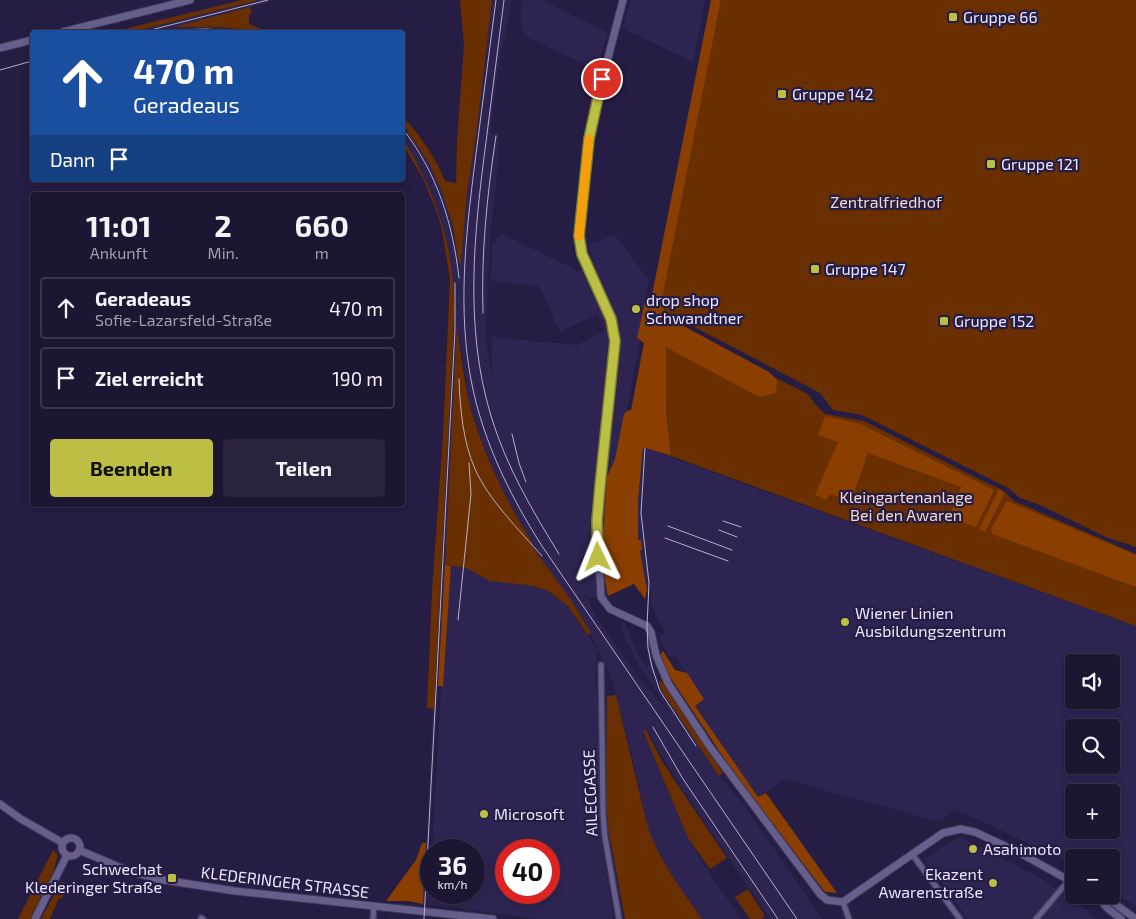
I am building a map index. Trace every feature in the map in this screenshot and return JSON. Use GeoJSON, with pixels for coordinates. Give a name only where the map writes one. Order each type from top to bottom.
{"type":"FeatureCollection","features":[{"type":"Feature","properties":{"kind":"street"},"geometry":{"type":"LineString","coordinates":[[70,30],[190,0]]}},
{"type":"Feature","properties":{"kind":"street"},"geometry":{"type":"LineString","coordinates":[[623,0],[593,116],[579,236],[582,254],[611,319],[615,341],[597,521],[601,597],[605,604],[619,614],[647,626],[651,632],[660,669],[710,746],[826,900],[839,902],[943,834],[961,829],[975,832],[1020,853],[1065,878]]}},
{"type":"Feature","properties":{"kind":"street"},"geometry":{"type":"LineString","coordinates":[[0,48],[30,40]]}},
{"type":"Feature","properties":{"kind":"street","name":"AILECGASSE"},"geometry":{"type":"LineString","coordinates":[[601,665],[603,814],[619,919]]}},
{"type":"Feature","properties":{"kind":"street"},"geometry":{"type":"LineString","coordinates":[[0,804],[21,819],[63,843]]}},
{"type":"Feature","properties":{"kind":"street"},"geometry":{"type":"LineString","coordinates":[[69,838],[75,839],[80,844],[80,850],[74,855],[67,855],[63,851],[63,843],[69,838]]}},
{"type":"Feature","properties":{"kind":"street","name":"KLEDERINGER STRASSE"},"geometry":{"type":"LineString","coordinates":[[80,850],[126,870],[157,879],[235,891],[493,919]]}},
{"type":"Feature","properties":{"kind":"street"},"geometry":{"type":"LineString","coordinates":[[912,854],[960,919]]}},
{"type":"Feature","properties":{"kind":"street"},"geometry":{"type":"LineString","coordinates":[[34,919],[67,855]]}},
{"type":"Feature","properties":{"kind":"street"},"geometry":{"type":"LineString","coordinates":[[1036,919],[1065,888]]}},
{"type":"Feature","properties":{"kind":"street"},"geometry":{"type":"LineString","coordinates":[[839,902],[849,919]]}},
{"type":"Feature","properties":{"kind":"street"},"geometry":{"type":"LineString","coordinates":[[1104,904],[1121,919]]}},
{"type":"Feature","properties":{"kind":"street"},"geometry":{"type":"LineString","coordinates":[[1116,904],[1136,919]]}},
{"type":"Feature","properties":{"kind":"street"},"geometry":{"type":"LineString","coordinates":[[372,919],[374,906]]}},
{"type":"Feature","properties":{"kind":"shaded area"},"geometry":{"type":"Polygon","coordinates":[[[259,0],[277,0],[177,27],[220,27],[243,30],[140,30],[259,0]]]}},
{"type":"Feature","properties":{"kind":"shaded area"},"geometry":{"type":"Polygon","coordinates":[[[492,0],[512,0],[506,35],[501,49],[490,133],[498,134],[499,155],[490,237],[486,330],[492,378],[492,337],[577,345],[604,331],[597,314],[560,332],[539,286],[491,281],[492,244],[502,234],[578,271],[593,265],[589,244],[615,235],[649,280],[627,411],[624,414],[615,459],[607,477],[605,580],[608,596],[588,598],[585,593],[597,618],[638,676],[669,712],[637,662],[620,624],[624,622],[638,654],[647,668],[649,665],[645,639],[649,639],[655,669],[663,693],[719,776],[744,805],[822,919],[770,919],[682,789],[646,730],[643,732],[688,838],[699,858],[741,919],[702,919],[663,863],[652,842],[611,677],[583,619],[532,546],[502,490],[483,445],[470,406],[458,330],[430,839],[426,839],[454,309],[447,245],[440,214],[424,175],[405,142],[405,129],[421,149],[438,179],[448,209],[460,263],[467,193],[477,129],[492,0]]]}},
{"type":"Feature","properties":{"kind":"shaded area"},"geometry":{"type":"Polygon","coordinates":[[[522,0],[542,0],[608,32],[597,70],[525,36],[520,18],[522,0]]]}},
{"type":"Feature","properties":{"kind":"shaded area"},"geometry":{"type":"Polygon","coordinates":[[[631,0],[705,0],[693,62],[622,28],[631,0]]]}},
{"type":"Feature","properties":{"kind":"shaded area"},"geometry":{"type":"Polygon","coordinates":[[[711,0],[721,0],[662,300],[665,307],[663,315],[769,372],[777,380],[776,393],[759,397],[666,347],[666,411],[671,453],[668,455],[643,447],[638,501],[638,540],[641,540],[642,550],[640,551],[647,590],[645,599],[634,584],[608,596],[605,580],[603,537],[607,477],[615,459],[624,414],[631,410],[644,343],[637,338],[646,297],[652,295],[711,0]]]}},
{"type":"Feature","properties":{"kind":"shaded area"},"geometry":{"type":"Polygon","coordinates":[[[825,416],[860,424],[994,490],[976,527],[949,517],[961,487],[868,453],[851,501],[830,494],[826,500],[815,495],[838,442],[818,435],[825,416]]]}},
{"type":"Feature","properties":{"kind":"shaded area"},"geometry":{"type":"Polygon","coordinates":[[[643,447],[1136,626],[1136,907],[1120,895],[1120,849],[1065,849],[1065,861],[954,810],[940,822],[784,779],[758,798],[695,706],[704,699],[674,654],[669,656],[658,636],[665,633],[651,604],[651,590],[647,590],[638,540],[638,501],[643,447]]]}},
{"type":"Feature","properties":{"kind":"shaded area"},"geometry":{"type":"Polygon","coordinates":[[[999,489],[1004,494],[985,532],[979,529],[999,489]]]}},
{"type":"Feature","properties":{"kind":"shaded area"},"geometry":{"type":"Polygon","coordinates":[[[1007,501],[1136,555],[1136,587],[992,534],[991,529],[1007,501]]]}},
{"type":"Feature","properties":{"kind":"shaded area"},"geometry":{"type":"Polygon","coordinates":[[[445,565],[451,566],[443,686],[438,686],[445,565]]]}},
{"type":"Feature","properties":{"kind":"shaded area"},"geometry":{"type":"Polygon","coordinates":[[[451,566],[466,568],[490,581],[533,586],[548,591],[568,606],[597,649],[595,678],[597,698],[599,699],[603,854],[613,913],[612,919],[540,919],[423,904],[485,904],[485,839],[433,839],[441,686],[443,685],[451,566]]]}},
{"type":"Feature","properties":{"kind":"shaded area"},"geometry":{"type":"Polygon","coordinates":[[[663,651],[675,670],[687,673],[704,699],[695,706],[758,797],[766,793],[837,893],[825,892],[734,773],[668,674],[660,655],[663,651]]]}},
{"type":"Feature","properties":{"kind":"shaded area","name":"Ekazent Awarenstraße"},"geometry":{"type":"Polygon","coordinates":[[[959,837],[1036,875],[1065,895],[1065,904],[1078,904],[1096,919],[968,919],[924,859],[959,837]]]}},
{"type":"Feature","properties":{"kind":"shaded area"},"geometry":{"type":"Polygon","coordinates":[[[420,849],[420,903],[408,901],[386,901],[416,860],[420,849]]]}},
{"type":"Feature","properties":{"kind":"green space"},"geometry":{"type":"Polygon","coordinates":[[[242,0],[259,0],[140,30],[120,30],[242,0]]]}},
{"type":"Feature","properties":{"kind":"green space"},"geometry":{"type":"Polygon","coordinates":[[[460,0],[492,0],[477,129],[467,193],[461,263],[459,263],[453,227],[442,192],[428,161],[405,128],[405,119],[427,147],[445,181],[456,183],[464,46],[460,0]]]}},
{"type":"Feature","properties":{"kind":"green space","name":"Zentralfriedhof"},"geometry":{"type":"Polygon","coordinates":[[[721,0],[1136,0],[1136,547],[1108,538],[1040,505],[1020,498],[1008,488],[862,415],[833,410],[820,393],[664,311],[665,307],[662,300],[721,0]]]}},
{"type":"Feature","properties":{"kind":"green space"},"geometry":{"type":"Polygon","coordinates":[[[250,7],[252,12],[249,16],[249,24],[265,30],[220,27],[174,27],[250,7]]]}},
{"type":"Feature","properties":{"kind":"green space"},"geometry":{"type":"Polygon","coordinates":[[[405,142],[426,182],[443,226],[452,272],[454,296],[434,709],[427,708],[450,279],[438,215],[423,178],[405,148],[405,142]]]}},
{"type":"Feature","properties":{"kind":"green space"},"geometry":{"type":"Polygon","coordinates":[[[457,327],[470,406],[489,460],[505,495],[533,544],[532,546],[573,603],[591,633],[588,635],[568,606],[548,591],[533,586],[490,581],[466,568],[445,565],[457,327]]]}},
{"type":"Feature","properties":{"kind":"green space","name":"Kleingartenanlage Bei den Awaren"},"geometry":{"type":"Polygon","coordinates":[[[666,346],[759,397],[777,381],[772,376],[808,394],[825,414],[864,421],[1003,490],[1014,501],[1136,554],[1136,626],[668,455],[671,452],[666,411],[666,346]]]}},
{"type":"Feature","properties":{"kind":"green space"},"geometry":{"type":"Polygon","coordinates":[[[661,680],[723,773],[719,776],[663,693],[659,683],[661,680]]]}},
{"type":"Feature","properties":{"kind":"green space"},"geometry":{"type":"Polygon","coordinates":[[[616,695],[647,824],[657,850],[702,919],[625,919],[608,827],[606,799],[607,696],[616,695]]]}},
{"type":"Feature","properties":{"kind":"green space"},"geometry":{"type":"Polygon","coordinates":[[[646,730],[663,763],[727,858],[710,869],[688,838],[643,731],[646,730]]]}},
{"type":"Feature","properties":{"kind":"green space"},"geometry":{"type":"Polygon","coordinates":[[[53,850],[58,855],[52,875],[30,919],[18,919],[53,850]]]}},
{"type":"Feature","properties":{"kind":"green space"},"geometry":{"type":"Polygon","coordinates":[[[61,882],[64,882],[64,896],[58,900],[50,919],[41,919],[61,882]]]}},
{"type":"Feature","properties":{"kind":"green space"},"geometry":{"type":"Polygon","coordinates":[[[748,889],[765,916],[761,919],[750,919],[735,897],[748,889]]]}},
{"type":"Feature","properties":{"kind":"railway"},"geometry":{"type":"LineString","coordinates":[[151,30],[268,0]]}},
{"type":"Feature","properties":{"kind":"railway"},"geometry":{"type":"LineString","coordinates":[[496,0],[467,234],[464,288],[464,315],[469,368],[487,438],[506,483],[542,546],[797,919]]}},
{"type":"Feature","properties":{"kind":"railway"},"geometry":{"type":"LineString","coordinates":[[504,0],[475,245],[474,314],[477,348],[491,416],[504,452],[530,504],[559,554]]}},
{"type":"Feature","properties":{"kind":"railway"},"geometry":{"type":"LineString","coordinates":[[173,30],[219,30]]}},
{"type":"Feature","properties":{"kind":"railway"},"geometry":{"type":"LineString","coordinates":[[0,70],[30,62]]}},
{"type":"Feature","properties":{"kind":"railway"},"geometry":{"type":"LineString","coordinates":[[405,132],[425,162],[441,199],[448,218],[459,278]]}},
{"type":"Feature","properties":{"kind":"railway"},"geometry":{"type":"LineString","coordinates":[[483,313],[485,224],[496,136]]}},
{"type":"Feature","properties":{"kind":"railway"},"geometry":{"type":"LineString","coordinates":[[424,919],[455,330],[455,283]]}},
{"type":"Feature","properties":{"kind":"railway"},"geometry":{"type":"LineString","coordinates":[[459,379],[461,413],[465,436],[475,469],[496,503],[542,556]]}},
{"type":"Feature","properties":{"kind":"railway"},"geometry":{"type":"LineString","coordinates":[[512,434],[526,482]]}},
{"type":"Feature","properties":{"kind":"railway"},"geometry":{"type":"LineString","coordinates":[[645,448],[641,513],[649,583],[648,648],[660,691],[696,746]]}},
{"type":"Feature","properties":{"kind":"railway"},"geometry":{"type":"LineString","coordinates":[[458,620],[471,494],[469,463]]}},
{"type":"Feature","properties":{"kind":"railway"},"geometry":{"type":"LineString","coordinates":[[723,521],[741,527]]}},
{"type":"Feature","properties":{"kind":"railway"},"geometry":{"type":"LineString","coordinates":[[668,526],[732,550]]}},
{"type":"Feature","properties":{"kind":"railway"},"geometry":{"type":"LineString","coordinates":[[719,530],[737,537]]}},
{"type":"Feature","properties":{"kind":"railway"},"geometry":{"type":"LineString","coordinates":[[665,538],[728,561]]}},
{"type":"Feature","properties":{"kind":"railway"},"geometry":{"type":"LineString","coordinates":[[653,727],[683,779],[778,919]]}},
{"type":"Feature","properties":{"kind":"slow traffic"},"geometry":{"type":"LineString","coordinates":[[579,236],[589,139]]}},
{"type":"Feature","properties":{"kind":"place","name":"Gruppe 66"},"geometry":{"type":"Point","coordinates":[953,17]}},
{"type":"Feature","properties":{"kind":"place","name":"Gruppe 142"},"geometry":{"type":"Point","coordinates":[782,94]}},
{"type":"Feature","properties":{"kind":"place","name":"Gruppe 121"},"geometry":{"type":"Point","coordinates":[991,164]}},
{"type":"Feature","properties":{"kind":"place","name":"Gruppe 147"},"geometry":{"type":"Point","coordinates":[815,269]}},
{"type":"Feature","properties":{"kind":"place","name":"drop shop Schwandtner"},"geometry":{"type":"Point","coordinates":[636,309]}},
{"type":"Feature","properties":{"kind":"place","name":"Gruppe 152"},"geometry":{"type":"Point","coordinates":[944,321]}},
{"type":"Feature","properties":{"kind":"place","name":"Wiener Linien Ausbildungszentrum"},"geometry":{"type":"Point","coordinates":[845,622]}},
{"type":"Feature","properties":{"kind":"place","name":"Microsoft"},"geometry":{"type":"Point","coordinates":[484,814]}},
{"type":"Feature","properties":{"kind":"place","name":"Asahimoto"},"geometry":{"type":"Point","coordinates":[973,849]}},
{"type":"Feature","properties":{"kind":"place","name":"Schwechat Klederinger Straße"},"geometry":{"type":"Point","coordinates":[172,878]}},
{"type":"Feature","properties":{"kind":"place","name":"Ekazent Awarenstraße"},"geometry":{"type":"Point","coordinates":[993,883]}},
{"type":"Feature","properties":{"kind":"route"},"geometry":{"type":"LineString","coordinates":[[598,557],[597,521],[615,341],[611,319],[582,254],[579,236],[589,139],[602,79]]}}]}
